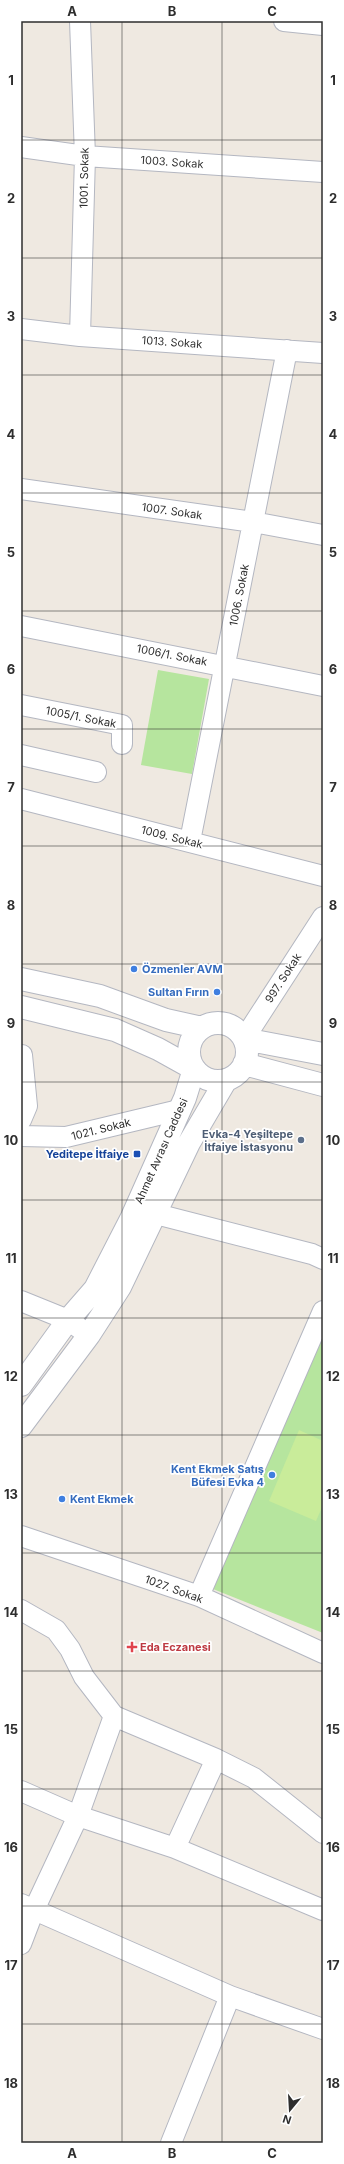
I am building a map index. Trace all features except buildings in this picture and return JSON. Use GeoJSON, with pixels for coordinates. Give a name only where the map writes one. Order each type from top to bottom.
{"type":"FeatureCollection","features":[{"type":"Feature","properties":{"kind":"main road"},"geometry":{"type":"LineString","coordinates":[[21,979],[100,996],[166,1020],[202,1028]]}},
{"type":"Feature","properties":{"kind":"main road"},"geometry":{"type":"LineString","coordinates":[[21,1007],[115,1030],[158,1048],[208,1079],[226,1080],[234,1076],[244,1064],[246,1048],[244,1039],[238,1032],[225,1025],[211,1024],[202,1028],[195,1035],[190,1047],[190,1061],[194,1069]]}},
{"type":"Feature","properties":{"kind":"main road"},"geometry":{"type":"LineString","coordinates":[[244,1039],[323,1054]]}},
{"type":"Feature","properties":{"kind":"main road"},"geometry":{"type":"LineString","coordinates":[[244,1064],[323,1085]]}},
{"type":"Feature","properties":{"kind":"main road","name":"Ahmet Avrası Caddesi"},"geometry":{"type":"LineString","coordinates":[[21,1385],[68,1320],[95,1289],[132,1217],[180,1110],[194,1069]]}},
{"type":"Feature","properties":{"kind":"main road","name":"Ahmet Avrası Caddesi"},"geometry":{"type":"LineString","coordinates":[[21,1426],[89,1336],[120,1287],[189,1143],[226,1080]]}},
{"type":"Feature","properties":{"kind":"street","name":"1001. Sokak"},"geometry":{"type":"LineString","coordinates":[[80,21],[85,156],[80,336]]}},
{"type":"Feature","properties":{"kind":"street"},"geometry":{"type":"LineString","coordinates":[[293,21],[323,25]]}},
{"type":"Feature","properties":{"kind":"street","name":"1003. Sokak"},"geometry":{"type":"LineString","coordinates":[[21,147],[85,156],[323,172]]}},
{"type":"Feature","properties":{"kind":"street","name":"1013. Sokak"},"geometry":{"type":"LineString","coordinates":[[21,329],[80,336],[323,353]]}},
{"type":"Feature","properties":{"kind":"street","name":"1006. Sokak"},"geometry":{"type":"LineString","coordinates":[[190,841],[287,350]]}},
{"type":"Feature","properties":{"kind":"street","name":"1007. Sokak"},"geometry":{"type":"LineString","coordinates":[[21,489],[254,522],[323,535]]}},
{"type":"Feature","properties":{"kind":"street","name":"1006/1. Sokak"},"geometry":{"type":"LineString","coordinates":[[21,626],[323,686]]}},
{"type":"Feature","properties":{"kind":"street","name":"1005/1. Sokak"},"geometry":{"type":"LineString","coordinates":[[21,705],[122,725],[122,744]]}},
{"type":"Feature","properties":{"kind":"street"},"geometry":{"type":"LineString","coordinates":[[21,755],[96,772]]}},
{"type":"Feature","properties":{"kind":"street","name":"1009. Sokak"},"geometry":{"type":"LineString","coordinates":[[21,799],[323,876]]}},
{"type":"Feature","properties":{"kind":"street","name":"997. Sokak"},"geometry":{"type":"LineString","coordinates":[[244,1039],[323,917]]}},
{"type":"Feature","properties":{"kind":"street"},"geometry":{"type":"LineString","coordinates":[[21,1120],[27,1106],[22,1055]]}},
{"type":"Feature","properties":{"kind":"street","name":"1021. Sokak"},"geometry":{"type":"LineString","coordinates":[[21,1136],[66,1137],[180,1110]]}},
{"type":"Feature","properties":{"kind":"street"},"geometry":{"type":"LineString","coordinates":[[156,1214],[312,1254],[323,1259]]}},
{"type":"Feature","properties":{"kind":"street"},"geometry":{"type":"LineString","coordinates":[[21,1301],[68,1320],[89,1336]]}},
{"type":"Feature","properties":{"kind":"street"},"geometry":{"type":"LineString","coordinates":[[199,1596],[323,1311]]}},
{"type":"Feature","properties":{"kind":"street","name":"1027. Sokak"},"geometry":{"type":"LineString","coordinates":[[21,1536],[199,1596],[323,1653]]}},
{"type":"Feature","properties":{"kind":"street"},"geometry":{"type":"LineString","coordinates":[[21,1610],[56,1630],[70,1649],[84,1677],[114,1716],[216,1759],[254,1778],[323,1833]]}},
{"type":"Feature","properties":{"kind":"street"},"geometry":{"type":"LineString","coordinates":[[21,1944],[27,1907],[78,1816],[114,1716]]}},
{"type":"Feature","properties":{"kind":"street"},"geometry":{"type":"LineString","coordinates":[[175,1848],[216,1759]]}},
{"type":"Feature","properties":{"kind":"street"},"geometry":{"type":"LineString","coordinates":[[21,1791],[78,1816],[175,1848],[323,1910]]}},
{"type":"Feature","properties":{"kind":"street"},"geometry":{"type":"LineString","coordinates":[[27,1907],[230,1996],[323,2029]]}},
{"type":"Feature","properties":{"kind":"street"},"geometry":{"type":"LineString","coordinates":[[171,2143],[230,1996]]}},
{"type":"Feature","properties":{"kind":"green space"},"geometry":{"type":"Polygon","coordinates":[[[158,670],[209,679],[192,774],[141,765],[158,670]]]}},
{"type":"Feature","properties":{"kind":"green space"},"geometry":{"type":"Polygon","coordinates":[[[323,1332],[323,1633],[213,1589],[323,1332]]]}},
{"type":"Feature","properties":{"kind":"green space"},"geometry":{"type":"Polygon","coordinates":[[[299,1430],[323,1441],[323,1505],[316,1521],[269,1501],[299,1430]]]}},
{"type":"Feature","properties":{"kind":"place","name":"Özmenler AVM"},"geometry":{"type":"Point","coordinates":[134,969]}},
{"type":"Feature","properties":{"kind":"place","name":"Sultan Fırın"},"geometry":{"type":"Point","coordinates":[217,992]}},
{"type":"Feature","properties":{"kind":"place","name":"Evka-4 Yeşiltepe İtfaiye İstasyonu"},"geometry":{"type":"Point","coordinates":[301,1140]}},
{"type":"Feature","properties":{"kind":"place","name":"Yeditepe İtfaiye"},"geometry":{"type":"Point","coordinates":[137,1154]}},
{"type":"Feature","properties":{"kind":"place","name":"Kent Ekmek Satış Büfesi Evka 4"},"geometry":{"type":"Point","coordinates":[272,1475]}},
{"type":"Feature","properties":{"kind":"place","name":"Kent Ekmek"},"geometry":{"type":"Point","coordinates":[62,1499]}},
{"type":"Feature","properties":{"kind":"place","name":"Eda Eczanesi"},"geometry":{"type":"Point","coordinates":[132,1647]}}]}
